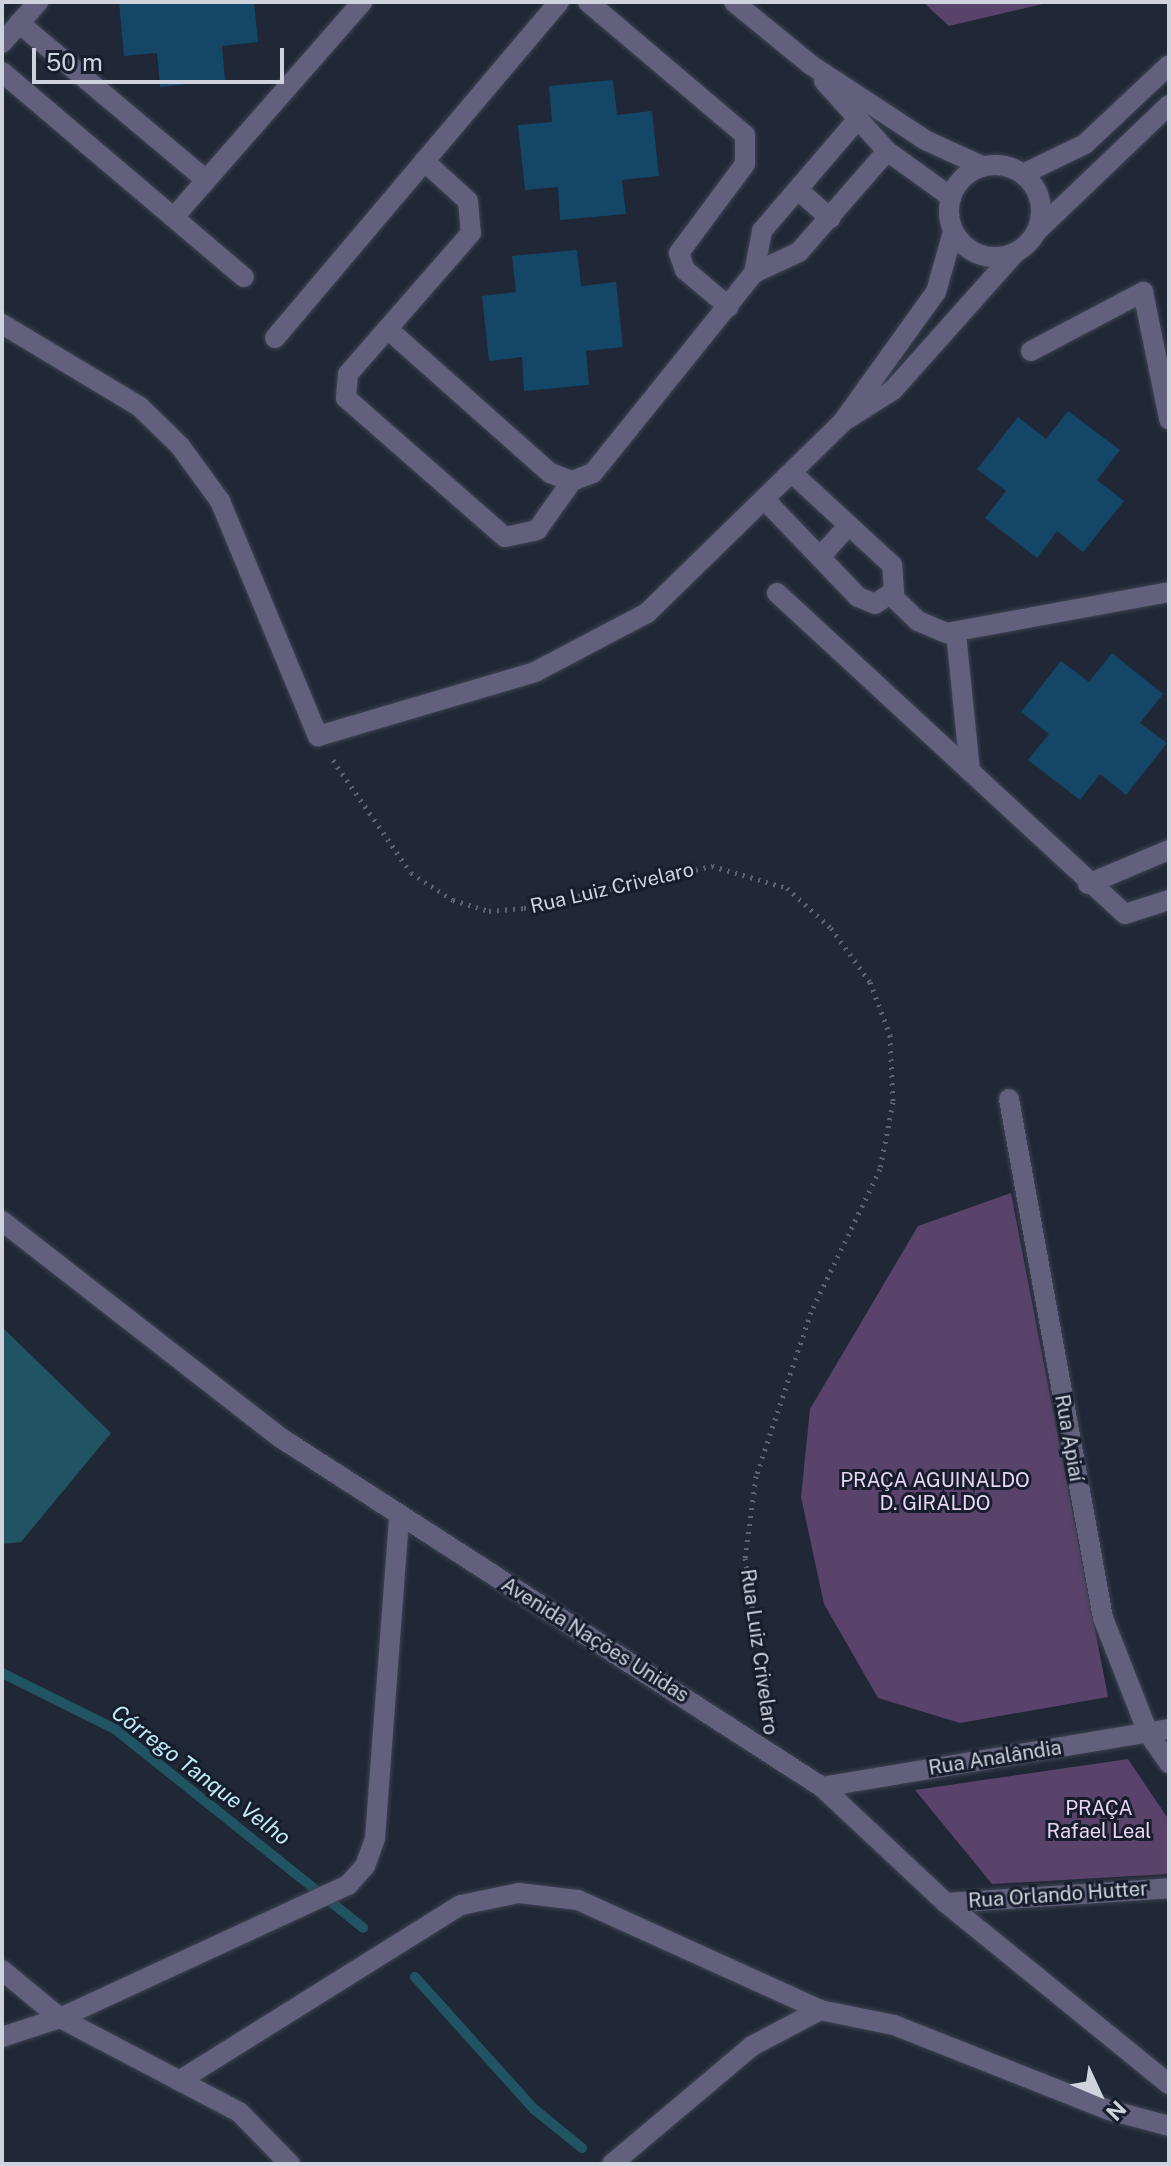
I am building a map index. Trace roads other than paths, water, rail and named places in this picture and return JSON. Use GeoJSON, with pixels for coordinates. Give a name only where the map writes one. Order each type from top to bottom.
{"type":"FeatureCollection","features":[{"type":"Feature","properties":{"kind":"street"},"geometry":{"type":"LineString","coordinates":[[2,43],[38,2]]}},
{"type":"Feature","properties":{"kind":"street"},"geometry":{"type":"LineString","coordinates":[[174,217],[362,2]]}},
{"type":"Feature","properties":{"kind":"street"},"geometry":{"type":"LineString","coordinates":[[275,338],[559,2]]}},
{"type":"Feature","properties":{"kind":"street"},"geometry":{"type":"LineString","coordinates":[[588,2],[745,135],[745,164],[679,253],[685,270],[729,307]]}},
{"type":"Feature","properties":{"kind":"street"},"geometry":{"type":"LineString","coordinates":[[734,2],[811,65],[925,140],[982,166],[1023,174],[1085,144],[1169,65]]}},
{"type":"Feature","properties":{"kind":"street"},"geometry":{"type":"LineString","coordinates":[[19,23],[206,180]]}},
{"type":"Feature","properties":{"kind":"street"},"geometry":{"type":"LineString","coordinates":[[811,65],[887,151],[951,197]]}},
{"type":"Feature","properties":{"kind":"street"},"geometry":{"type":"LineString","coordinates":[[2,72],[244,277]]}},
{"type":"Feature","properties":{"kind":"street"},"geometry":{"type":"LineString","coordinates":[[841,424],[893,390],[1015,253],[1169,105]]}},
{"type":"Feature","properties":{"kind":"street"},"geometry":{"type":"LineString","coordinates":[[424,161],[468,201],[471,233],[390,331],[348,374],[346,398],[498,531],[514,539],[529,536],[572,481],[593,473],[729,307],[754,273],[762,231],[857,120]]}},
{"type":"Feature","properties":{"kind":"street"},"geometry":{"type":"LineString","coordinates":[[754,273],[788,260],[830,218],[887,151]]}},
{"type":"Feature","properties":{"kind":"street"},"geometry":{"type":"LineString","coordinates":[[2,324],[140,407],[180,446],[220,501],[318,736],[479,692],[598,644],[690,577],[841,424],[936,292],[953,232],[951,197],[982,166]]}},
{"type":"Feature","properties":{"kind":"street"},"geometry":{"type":"LineString","coordinates":[[1023,174],[1040,201],[1036,232]]}},
{"type":"Feature","properties":{"kind":"street"},"geometry":{"type":"LineString","coordinates":[[798,190],[830,218]]}},
{"type":"Feature","properties":{"kind":"street"},"geometry":{"type":"LineString","coordinates":[[953,232],[980,255],[1015,253]]}},
{"type":"Feature","properties":{"kind":"street"},"geometry":{"type":"LineString","coordinates":[[1031,351],[1143,292],[1169,419]]}},
{"type":"Feature","properties":{"kind":"street"},"geometry":{"type":"LineString","coordinates":[[390,331],[550,473],[572,481]]}},
{"type":"Feature","properties":{"kind":"street"},"geometry":{"type":"LineString","coordinates":[[792,473],[897,572],[891,595]]}},
{"type":"Feature","properties":{"kind":"street"},"geometry":{"type":"LineString","coordinates":[[766,501],[866,601],[891,595]]}},
{"type":"Feature","properties":{"kind":"street"},"geometry":{"type":"LineString","coordinates":[[820,557],[849,525]]}},
{"type":"Feature","properties":{"kind":"street"},"geometry":{"type":"LineString","coordinates":[[891,595],[931,629],[956,633],[1169,592]]}},
{"type":"Feature","properties":{"kind":"street"},"geometry":{"type":"LineString","coordinates":[[777,593],[1088,884],[1130,915],[1169,900]]}},
{"type":"Feature","properties":{"kind":"street"},"geometry":{"type":"LineString","coordinates":[[956,633],[970,771]]}},
{"type":"Feature","properties":{"kind":"street"},"geometry":{"type":"LineString","coordinates":[[1088,884],[1169,850]]}},
{"type":"Feature","properties":{"kind":"street","name":"Rua Apiaí"},"geometry":{"type":"LineString","coordinates":[[1009,1099],[1100,1604],[1148,1733],[1169,1763]]}},
{"type":"Feature","properties":{"kind":"street","name":"Avenida Nações Unidas"},"geometry":{"type":"LineString","coordinates":[[2,1221],[281,1438],[822,1787],[946,1903],[1169,2084]]}},
{"type":"Feature","properties":{"kind":"street"},"geometry":{"type":"LineString","coordinates":[[2,2037],[60,2018],[348,1885],[365,1866],[375,1838],[399,1516]]}},
{"type":"Feature","properties":{"kind":"street","name":"Rua Analândia"},"geometry":{"type":"LineString","coordinates":[[822,1787],[1169,1729]]}},
{"type":"Feature","properties":{"kind":"street","name":"Rua Orlando Hutter"},"geometry":{"type":"LineString","coordinates":[[946,1903],[1169,1888]]}},
{"type":"Feature","properties":{"kind":"street"},"geometry":{"type":"LineString","coordinates":[[179,2081],[461,1905],[519,1893],[578,1900],[820,2010],[894,2025],[1096,2106],[1169,2126]]}},
{"type":"Feature","properties":{"kind":"street"},"geometry":{"type":"LineString","coordinates":[[2,1970],[60,2018],[239,2112],[290,2164]]}},
{"type":"Feature","properties":{"kind":"street"},"geometry":{"type":"LineString","coordinates":[[612,2164],[752,2046],[820,2010]]}},
{"type":"Feature","properties":{"kind":"water"},"geometry":{"type":"Polygon","coordinates":[[[2,1327],[111,1433],[21,1542],[2,1544],[2,1327]]]}},
{"type":"Feature","properties":{"kind":"waterway","name":"Córrego Tanque Velho"},"geometry":{"type":"LineString","coordinates":[[2,1673],[115,1729],[363,1928]]}},
{"type":"Feature","properties":{"kind":"waterway","name":"Córrego Tanque Velho"},"geometry":{"type":"LineString","coordinates":[[415,1977],[534,2109],[582,2148]]}},
{"type":"Feature","properties":{"kind":"park label","name":"PRAÇA AGUINALDO D. GIRALDO"},"geometry":{"type":"Point","coordinates":[935,1492]}},
{"type":"Feature","properties":{"kind":"park label","name":"PRAÇA Rafael Leal"},"geometry":{"type":"Point","coordinates":[1099,1820]}}]}
